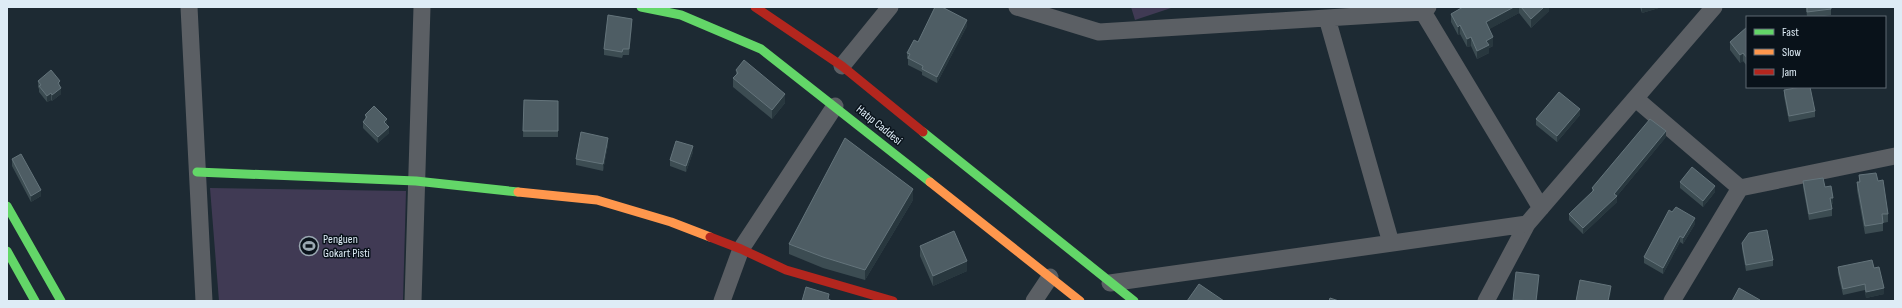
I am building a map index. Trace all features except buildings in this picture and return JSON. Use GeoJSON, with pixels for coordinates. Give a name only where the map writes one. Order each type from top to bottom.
{"type":"FeatureCollection","features":[{"type":"Feature","properties":{"kind":"main road","name":"Hatıp Caddesi"},"geometry":{"type":"LineString","coordinates":[[641,7],[681,15],[761,49],[1080,301]]}},
{"type":"Feature","properties":{"kind":"main road","name":"Hatıp Caddesi"},"geometry":{"type":"LineString","coordinates":[[755,7],[842,66],[1134,301]]}},
{"type":"Feature","properties":{"kind":"main road"},"geometry":{"type":"LineString","coordinates":[[196,172],[416,181],[597,200],[671,222],[741,249],[786,270],[893,301]]}},
{"type":"Feature","properties":{"kind":"main road"},"geometry":{"type":"LineString","coordinates":[[7,206],[61,301]]}},
{"type":"Feature","properties":{"kind":"main road"},"geometry":{"type":"LineString","coordinates":[[7,251],[35,301]]}},
{"type":"Feature","properties":{"kind":"street"},"geometry":{"type":"LineString","coordinates":[[189,7],[196,172],[204,301]]}},
{"type":"Feature","properties":{"kind":"street"},"geometry":{"type":"LineString","coordinates":[[412,301],[422,7]]}},
{"type":"Feature","properties":{"kind":"street"},"geometry":{"type":"LineString","coordinates":[[842,66],[890,7]]}},
{"type":"Feature","properties":{"kind":"street"},"geometry":{"type":"LineString","coordinates":[[1017,7],[1099,32],[1327,18],[1425,10],[1541,208]]}},
{"type":"Feature","properties":{"kind":"street"},"geometry":{"type":"LineString","coordinates":[[1486,301],[1527,224],[1714,7]]}},
{"type":"Feature","properties":{"kind":"street"},"geometry":{"type":"LineString","coordinates":[[1327,18],[1391,244]]}},
{"type":"Feature","properties":{"kind":"street"},"geometry":{"type":"LineString","coordinates":[[1636,99],[1740,188]]}},
{"type":"Feature","properties":{"kind":"street"},"geometry":{"type":"LineString","coordinates":[[722,301],[741,249],[835,106]]}},
{"type":"Feature","properties":{"kind":"street"},"geometry":{"type":"LineString","coordinates":[[1672,301],[1740,188],[1895,156]]}},
{"type":"Feature","properties":{"kind":"street"},"geometry":{"type":"LineString","coordinates":[[1110,283],[1527,224]]}},
{"type":"Feature","properties":{"kind":"street"},"geometry":{"type":"LineString","coordinates":[[1034,301],[1050,277]]}},
{"type":"Feature","properties":{"kind":"shaded area"},"geometry":{"type":"Polygon","coordinates":[[[1131,7],[1174,7],[1135,20],[1131,7]]]}},
{"type":"Feature","properties":{"kind":"shaded area","name":"Penguen Gokart Pisti"},"geometry":{"type":"Polygon","coordinates":[[[210,188],[406,191],[403,301],[219,301],[210,188]]]}},
{"type":"Feature","properties":{"kind":"traffic: fast"},"geometry":{"type":"LineString","coordinates":[[641,7],[681,15],[761,49],[930,182]]}},
{"type":"Feature","properties":{"kind":"traffic: fast"},"geometry":{"type":"LineString","coordinates":[[923,132],[1134,301]]}},
{"type":"Feature","properties":{"kind":"traffic: fast"},"geometry":{"type":"LineString","coordinates":[[197,172],[416,181],[518,192]]}},
{"type":"Feature","properties":{"kind":"traffic: fast"},"geometry":{"type":"LineString","coordinates":[[7,206],[61,301]]}},
{"type":"Feature","properties":{"kind":"traffic: fast"},"geometry":{"type":"LineString","coordinates":[[7,251],[35,301]]}},
{"type":"Feature","properties":{"kind":"traffic: slow"},"geometry":{"type":"LineString","coordinates":[[930,182],[1080,301]]}},
{"type":"Feature","properties":{"kind":"traffic: slow"},"geometry":{"type":"LineString","coordinates":[[518,192],[597,200],[671,222],[710,237]]}},
{"type":"Feature","properties":{"kind":"traffic: jam"},"geometry":{"type":"LineString","coordinates":[[755,7],[842,66],[923,132]]}},
{"type":"Feature","properties":{"kind":"traffic: jam"},"geometry":{"type":"LineString","coordinates":[[710,237],[741,249],[786,270],[893,301]]}},
{"type":"Feature","properties":{"kind":"place","name":"Penguen Gokart Pisti"},"geometry":{"type":"Point","coordinates":[309,246]}}]}
